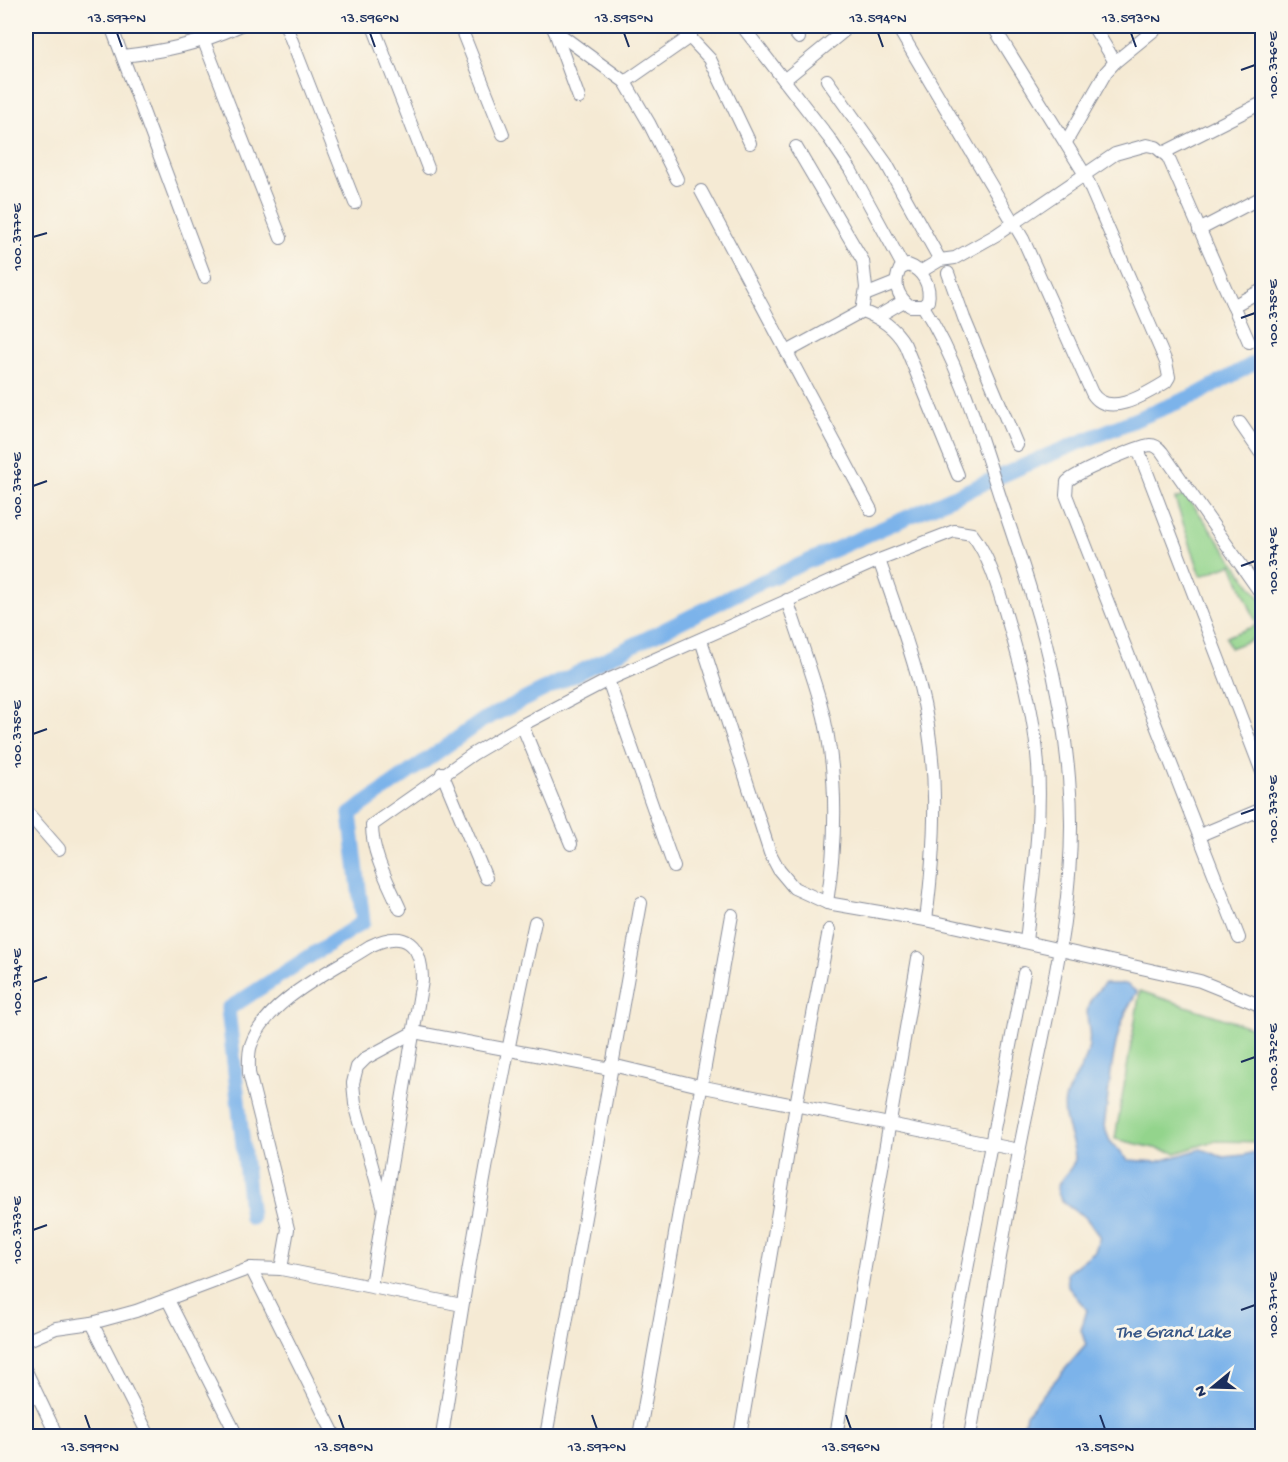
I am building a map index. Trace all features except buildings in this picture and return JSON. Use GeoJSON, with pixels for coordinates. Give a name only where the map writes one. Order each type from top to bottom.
{"type":"FeatureCollection","features":[{"type":"Feature","properties":{"kind":"street"},"geometry":{"type":"LineString","coordinates":[[111,26],[205,277]]}},
{"type":"Feature","properties":{"kind":"street"},"geometry":{"type":"LineString","coordinates":[[198,26],[282,238]]}},
{"type":"Feature","properties":{"kind":"street"},"geometry":{"type":"LineString","coordinates":[[123,56],[161,52],[204,42],[239,26]]}},
{"type":"Feature","properties":{"kind":"street"},"geometry":{"type":"LineString","coordinates":[[286,26],[355,203]]}},
{"type":"Feature","properties":{"kind":"street"},"geometry":{"type":"LineString","coordinates":[[373,26],[428,168]]}},
{"type":"Feature","properties":{"kind":"street"},"geometry":{"type":"LineString","coordinates":[[460,26],[503,134]]}},
{"type":"Feature","properties":{"kind":"street"},"geometry":{"type":"LineString","coordinates":[[679,26],[691,36],[710,59],[750,143]]}},
{"type":"Feature","properties":{"kind":"street"},"geometry":{"type":"LineString","coordinates":[[742,26],[850,169],[903,266]]}},
{"type":"Feature","properties":{"kind":"street"},"geometry":{"type":"LineString","coordinates":[[789,26],[799,38]]}},
{"type":"Feature","properties":{"kind":"street"},"geometry":{"type":"LineString","coordinates":[[784,80],[850,26]]}},
{"type":"Feature","properties":{"kind":"street"},"geometry":{"type":"LineString","coordinates":[[897,26],[1014,223],[1096,400],[1108,407],[1114,406],[1166,382],[1169,377],[1166,362],[1084,173],[993,26]]}},
{"type":"Feature","properties":{"kind":"street"},"geometry":{"type":"LineString","coordinates":[[1093,26],[1115,62]]}},
{"type":"Feature","properties":{"kind":"street"},"geometry":{"type":"LineString","coordinates":[[1066,142],[1099,82],[1115,62],[1159,26]]}},
{"type":"Feature","properties":{"kind":"street"},"geometry":{"type":"LineString","coordinates":[[553,28],[625,82],[677,179]]}},
{"type":"Feature","properties":{"kind":"street"},"geometry":{"type":"LineString","coordinates":[[553,28],[579,98]]}},
{"type":"Feature","properties":{"kind":"street"},"geometry":{"type":"LineString","coordinates":[[625,82],[691,36]]}},
{"type":"Feature","properties":{"kind":"street"},"geometry":{"type":"LineString","coordinates":[[827,80],[886,163],[940,260]]}},
{"type":"Feature","properties":{"kind":"street"},"geometry":{"type":"LineString","coordinates":[[1165,152],[1263,103]]}},
{"type":"Feature","properties":{"kind":"street"},"geometry":{"type":"LineString","coordinates":[[920,272],[940,260],[955,258],[1014,223],[1114,154],[1147,145],[1165,152],[1249,342]]}},
{"type":"Feature","properties":{"kind":"street"},"geometry":{"type":"LineString","coordinates":[[796,147],[863,261],[866,273],[862,311]]}},
{"type":"Feature","properties":{"kind":"street"},"geometry":{"type":"LineString","coordinates":[[701,191],[872,510]]}},
{"type":"Feature","properties":{"kind":"street"},"geometry":{"type":"LineString","coordinates":[[1199,230],[1263,197]]}},
{"type":"Feature","properties":{"kind":"street"},"geometry":{"type":"LineString","coordinates":[[928,284],[948,273],[955,258]]}},
{"type":"Feature","properties":{"kind":"street"},"geometry":{"type":"LineString","coordinates":[[903,266],[913,266],[928,284],[928,301],[923,306],[910,306],[904,301],[895,283],[903,266]]}},
{"type":"Feature","properties":{"kind":"street"},"geometry":{"type":"LineString","coordinates":[[948,273],[963,318],[1017,446]]}},
{"type":"Feature","properties":{"kind":"street"},"geometry":{"type":"LineString","coordinates":[[865,295],[895,283]]}},
{"type":"Feature","properties":{"kind":"street"},"geometry":{"type":"LineString","coordinates":[[1233,306],[1263,290]]}},
{"type":"Feature","properties":{"kind":"street"},"geometry":{"type":"LineString","coordinates":[[877,317],[904,301]]}},
{"type":"Feature","properties":{"kind":"street"},"geometry":{"type":"LineString","coordinates":[[923,306],[973,415],[1037,606],[1058,690],[1068,770],[1070,845],[1068,889],[1059,950],[1019,1149],[970,1437]]}},
{"type":"Feature","properties":{"kind":"street"},"geometry":{"type":"LineString","coordinates":[[787,352],[862,311]]}},
{"type":"Feature","properties":{"kind":"street"},"geometry":{"type":"LineString","coordinates":[[862,311],[877,317],[898,333],[958,475]]}},
{"type":"Feature","properties":{"kind":"street"},"geometry":{"type":"LineString","coordinates":[[1240,423],[1263,455]]}},
{"type":"Feature","properties":{"kind":"street"},"geometry":{"type":"LineString","coordinates":[[1239,938],[1065,490],[1066,482],[1074,475],[1152,445],[1162,452],[1263,595]]}},
{"type":"Feature","properties":{"kind":"street"},"geometry":{"type":"LineString","coordinates":[[1138,449],[1263,772]]}},
{"type":"Feature","properties":{"kind":"street"},"geometry":{"type":"LineString","coordinates":[[400,909],[377,860],[372,841],[372,825],[442,773],[522,724],[608,680],[879,560],[954,531],[972,534],[980,544],[1001,599],[1024,675],[1038,764],[1037,843],[1026,942]]}},
{"type":"Feature","properties":{"kind":"street"},"geometry":{"type":"LineString","coordinates":[[879,560],[919,683],[926,718],[935,804],[934,854],[926,920]]}},
{"type":"Feature","properties":{"kind":"street"},"geometry":{"type":"LineString","coordinates":[[787,600],[820,703],[827,742],[834,826],[827,903]]}},
{"type":"Feature","properties":{"kind":"street"},"geometry":{"type":"LineString","coordinates":[[701,640],[770,853],[779,870],[794,888],[827,903],[926,920],[1200,981],[1260,1004]]}},
{"type":"Feature","properties":{"kind":"street"},"geometry":{"type":"LineString","coordinates":[[608,680],[674,867]]}},
{"type":"Feature","properties":{"kind":"street"},"geometry":{"type":"LineString","coordinates":[[522,724],[571,844]]}},
{"type":"Feature","properties":{"kind":"street"},"geometry":{"type":"LineString","coordinates":[[442,773],[486,878]]}},
{"type":"Feature","properties":{"kind":"street"},"geometry":{"type":"LineString","coordinates":[[1200,835],[1263,809]]}},
{"type":"Feature","properties":{"kind":"street"},"geometry":{"type":"LineString","coordinates":[[26,811],[59,849]]}},
{"type":"Feature","properties":{"kind":"street"},"geometry":{"type":"LineString","coordinates":[[546,1437],[641,903]]}},
{"type":"Feature","properties":{"kind":"street"},"geometry":{"type":"LineString","coordinates":[[639,1437],[704,1087],[732,915]]}},
{"type":"Feature","properties":{"kind":"street"},"geometry":{"type":"LineString","coordinates":[[442,1437],[462,1305],[535,922]]}},
{"type":"Feature","properties":{"kind":"street"},"geometry":{"type":"LineString","coordinates":[[740,1437],[796,1105],[829,930]]}},
{"type":"Feature","properties":{"kind":"street"},"geometry":{"type":"LineString","coordinates":[[281,1269],[288,1229],[249,1073],[250,1047],[258,1027],[278,1005],[384,939],[398,938],[411,944],[422,959],[422,981],[371,1286]]}},
{"type":"Feature","properties":{"kind":"street"},"geometry":{"type":"LineString","coordinates":[[836,1437],[918,958]]}},
{"type":"Feature","properties":{"kind":"street"},"geometry":{"type":"LineString","coordinates":[[935,1437],[1024,973]]}},
{"type":"Feature","properties":{"kind":"street"},"geometry":{"type":"LineString","coordinates":[[384,1209],[355,1104],[353,1083],[357,1067],[366,1058],[414,1032],[605,1068],[612,1065],[704,1087],[1019,1149]]}},
{"type":"Feature","properties":{"kind":"street"},"geometry":{"type":"LineString","coordinates":[[26,1341],[56,1328],[92,1323],[168,1300],[251,1268],[281,1269],[462,1305]]}},
{"type":"Feature","properties":{"kind":"street"},"geometry":{"type":"LineString","coordinates":[[251,1268],[335,1437]]}},
{"type":"Feature","properties":{"kind":"street"},"geometry":{"type":"LineString","coordinates":[[168,1300],[237,1437]]}},
{"type":"Feature","properties":{"kind":"street"},"geometry":{"type":"LineString","coordinates":[[92,1323],[149,1437]]}},
{"type":"Feature","properties":{"kind":"street"},"geometry":{"type":"LineString","coordinates":[[26,1371],[57,1437]]}},
{"type":"Feature","properties":{"kind":"lane"},"geometry":{"type":"LineString","coordinates":[[1260,1004],[1259,1021],[1263,1028]]}},
{"type":"Feature","properties":{"kind":"green space"},"geometry":{"type":"Polygon","coordinates":[[[1186,495],[1262,601],[1262,644],[1259,637],[1230,648],[1226,637],[1257,625],[1232,564],[1201,576],[1175,499],[1186,495]]]}},
{"type":"Feature","properties":{"kind":"green space"},"geometry":{"type":"Polygon","coordinates":[[[1140,991],[1262,1031],[1262,1142],[1214,1141],[1176,1153],[1115,1139],[1140,991]]]}},
{"type":"Feature","properties":{"kind":"water","name":"The Grand Lake"},"geometry":{"type":"Polygon","coordinates":[[[1104,984],[1126,984],[1137,992],[1128,1007],[1117,1039],[1104,1126],[1110,1141],[1128,1160],[1157,1162],[1201,1149],[1223,1157],[1262,1150],[1262,1436],[1022,1436],[1026,1414],[1086,1345],[1081,1330],[1087,1310],[1068,1287],[1067,1273],[1095,1251],[1100,1237],[1086,1218],[1063,1202],[1058,1193],[1058,1187],[1075,1159],[1065,1116],[1065,1100],[1087,1055],[1089,1003],[1104,984]]]}},
{"type":"Feature","properties":{"kind":"waterway"},"geometry":{"type":"LineString","coordinates":[[251,1218],[228,1009],[363,922],[350,814],[483,720],[752,586],[1039,459],[1198,394],[1262,359]]}}]}
